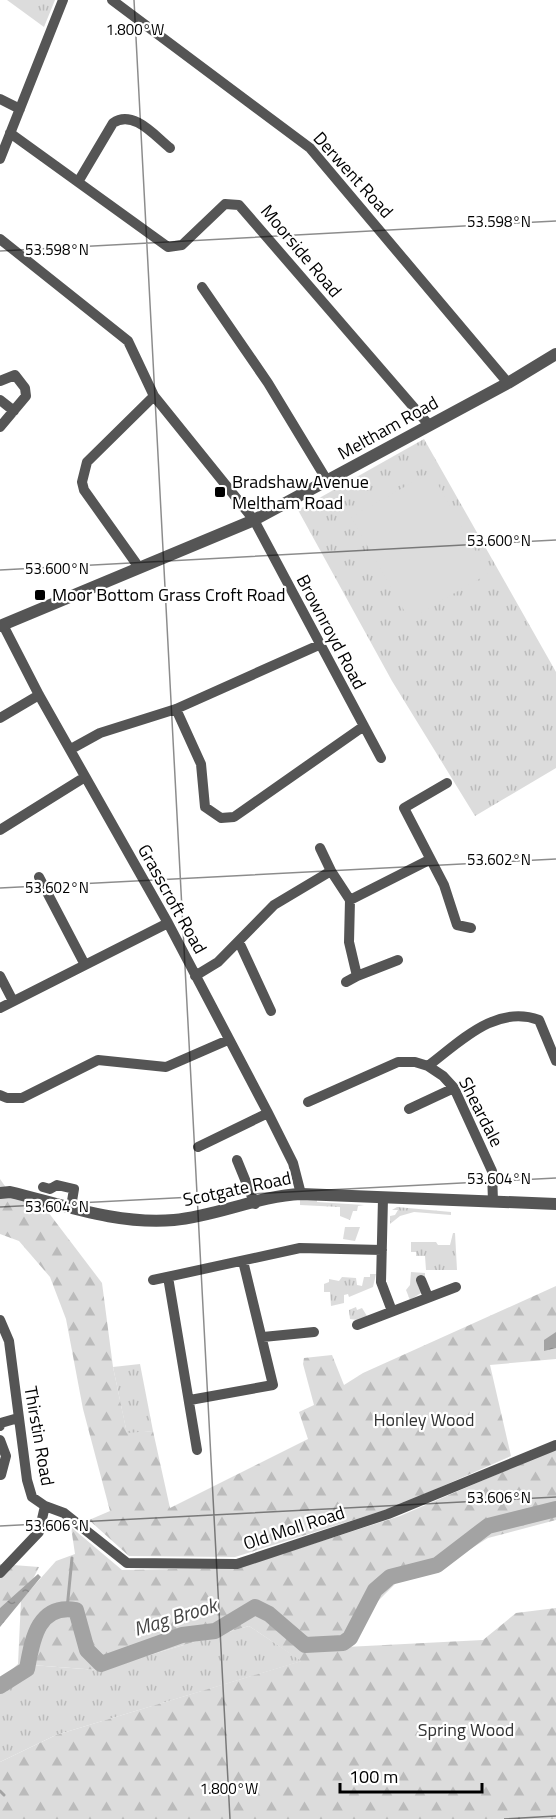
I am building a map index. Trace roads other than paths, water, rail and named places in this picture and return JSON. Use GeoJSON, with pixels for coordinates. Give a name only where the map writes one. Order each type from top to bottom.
{"type":"FeatureCollection","features":[{"type":"Feature","properties":{"kind":"street"},"geometry":{"type":"LineString","coordinates":[[1,153],[63,0]]}},
{"type":"Feature","properties":{"kind":"street","name":"Derwent Road"},"geometry":{"type":"LineString","coordinates":[[112,0],[310,148],[508,383]]}},
{"type":"Feature","properties":{"kind":"street"},"geometry":{"type":"LineString","coordinates":[[0,99],[20,110]]}},
{"type":"Feature","properties":{"kind":"street"},"geometry":{"type":"LineString","coordinates":[[78,182],[113,123],[118,120],[133,119],[170,148]]}},
{"type":"Feature","properties":{"kind":"street","name":"Moorside Road"},"geometry":{"type":"LineString","coordinates":[[10,133],[168,248],[182,245],[225,204],[239,205],[429,425]]}},
{"type":"Feature","properties":{"kind":"street","name":"Brownroyd Road"},"geometry":{"type":"LineString","coordinates":[[0,239],[128,341],[154,396],[254,520],[381,758]]}},
{"type":"Feature","properties":{"kind":"street"},"geometry":{"type":"LineString","coordinates":[[202,287],[268,383],[328,482]]}},
{"type":"Feature","properties":{"kind":"street","name":"Meltham Road"},"geometry":{"type":"LineString","coordinates":[[2,625],[138,566],[254,520],[328,482],[556,354]]}},
{"type":"Feature","properties":{"kind":"street"},"geometry":{"type":"LineString","coordinates":[[0,381],[15,375],[25,388],[26,396],[0,427]]}},
{"type":"Feature","properties":{"kind":"street"},"geometry":{"type":"LineString","coordinates":[[138,566],[84,490],[82,482],[87,462],[154,396]]}},
{"type":"Feature","properties":{"kind":"street"},"geometry":{"type":"LineString","coordinates":[[0,400],[14,411]]}},
{"type":"Feature","properties":{"kind":"street","name":"Grasscroft Road"},"geometry":{"type":"LineString","coordinates":[[2,625],[168,923],[268,1113],[293,1163],[301,1194]]}},
{"type":"Feature","properties":{"kind":"street"},"geometry":{"type":"LineString","coordinates":[[71,749],[100,733],[176,709],[319,645]]}},
{"type":"Feature","properties":{"kind":"street"},"geometry":{"type":"LineString","coordinates":[[0,718],[39,695]]}},
{"type":"Feature","properties":{"kind":"street"},"geometry":{"type":"LineString","coordinates":[[176,709],[201,764],[205,807],[221,818],[234,817],[364,726]]}},
{"type":"Feature","properties":{"kind":"street"},"geometry":{"type":"LineString","coordinates":[[0,830],[85,777]]}},
{"type":"Feature","properties":{"kind":"street"},"geometry":{"type":"LineString","coordinates":[[447,783],[404,808],[444,885],[457,925],[471,928]]}},
{"type":"Feature","properties":{"kind":"street"},"geometry":{"type":"LineString","coordinates":[[320,848],[331,871],[350,900],[349,942],[357,976]]}},
{"type":"Feature","properties":{"kind":"street"},"geometry":{"type":"LineString","coordinates":[[350,900],[429,860]]}},
{"type":"Feature","properties":{"kind":"street"},"geometry":{"type":"LineString","coordinates":[[195,976],[218,962],[274,905],[331,871]]}},
{"type":"Feature","properties":{"kind":"street"},"geometry":{"type":"LineString","coordinates":[[39,877],[84,963]]}},
{"type":"Feature","properties":{"kind":"street"},"geometry":{"type":"LineString","coordinates":[[0,1008],[84,963],[168,923]]}},
{"type":"Feature","properties":{"kind":"street"},"geometry":{"type":"LineString","coordinates":[[239,942],[271,1011]]}},
{"type":"Feature","properties":{"kind":"street"},"geometry":{"type":"LineString","coordinates":[[346,982],[398,960]]}},
{"type":"Feature","properties":{"kind":"street"},"geometry":{"type":"LineString","coordinates":[[0,976],[13,1001]]}},
{"type":"Feature","properties":{"kind":"street"},"geometry":{"type":"LineString","coordinates":[[308,1102],[398,1062],[415,1062],[428,1066],[484,1024],[526,1015],[539,1020],[556,1061]]}},
{"type":"Feature","properties":{"kind":"street"},"geometry":{"type":"LineString","coordinates":[[0,1095],[7,1098],[22,1098],[98,1060],[166,1067],[228,1040]]}},
{"type":"Feature","properties":{"kind":"street","name":"Sheardale"},"geometry":{"type":"LineString","coordinates":[[428,1066],[443,1076],[454,1089],[492,1171],[493,1202]]}},
{"type":"Feature","properties":{"kind":"street"},"geometry":{"type":"LineString","coordinates":[[409,1109],[454,1089]]}},
{"type":"Feature","properties":{"kind":"street"},"geometry":{"type":"LineString","coordinates":[[198,1147],[268,1113]]}},
{"type":"Feature","properties":{"kind":"street"},"geometry":{"type":"LineString","coordinates":[[237,1160],[255,1203]]}},
{"type":"Feature","properties":{"kind":"street"},"geometry":{"type":"LineString","coordinates":[[43,1187],[50,1189],[57,1185],[74,1189],[71,1207]]}},
{"type":"Feature","properties":{"kind":"street","name":"Scotgate Road"},"geometry":{"type":"LineString","coordinates":[[0,1193],[10,1192],[105,1216],[152,1221],[207,1215],[301,1194],[556,1204]]}},
{"type":"Feature","properties":{"kind":"street"},"geometry":{"type":"LineString","coordinates":[[384,1198],[381,1282],[392,1311]]}},
{"type":"Feature","properties":{"kind":"street"},"geometry":{"type":"LineString","coordinates":[[153,1280],[311,1246],[382,1250]]}},
{"type":"Feature","properties":{"kind":"street"},"geometry":{"type":"LineString","coordinates":[[190,1400],[273,1385],[243,1261]]}},
{"type":"Feature","properties":{"kind":"street"},"geometry":{"type":"LineString","coordinates":[[168,1277],[197,1450]]}},
{"type":"Feature","properties":{"kind":"street"},"geometry":{"type":"LineString","coordinates":[[421,1280],[428,1297]]}},
{"type":"Feature","properties":{"kind":"street"},"geometry":{"type":"LineString","coordinates":[[357,1325],[456,1287]]}},
{"type":"Feature","properties":{"kind":"street","name":"Thirstin Road"},"geometry":{"type":"LineString","coordinates":[[0,1320],[9,1341],[18,1418],[32,1497],[45,1506],[39,1532],[0,1573]]}},
{"type":"Feature","properties":{"kind":"street"},"geometry":{"type":"LineString","coordinates":[[263,1337],[314,1332]]}},
{"type":"Feature","properties":{"kind":"street"},"geometry":{"type":"LineString","coordinates":[[0,1426],[1,1423],[18,1418]]}},
{"type":"Feature","properties":{"kind":"street"},"geometry":{"type":"LineString","coordinates":[[0,1440],[6,1456],[1,1475]]}},
{"type":"Feature","properties":{"kind":"street","name":"Old Moll Road"},"geometry":{"type":"LineString","coordinates":[[45,1506],[64,1513],[127,1563],[237,1564],[388,1514],[556,1445]]}},
{"type":"Feature","properties":{"kind":"water"},"geometry":{"type":"Polygon","coordinates":[[[556,1332],[556,1348],[544,1351],[544,1340],[556,1332]]]}},
{"type":"Feature","properties":{"kind":"water"},"geometry":{"type":"Polygon","coordinates":[[[38,1574],[41,1577],[0,1627],[0,1608],[38,1574]]]}},
{"type":"Feature","properties":{"kind":"waterway","name":"Mag Brook"},"geometry":{"type":"LineString","coordinates":[[0,1686],[27,1669],[31,1647],[39,1627],[45,1618],[63,1609],[76,1610],[87,1650],[101,1664],[182,1635],[215,1631],[255,1607],[269,1614],[305,1645],[343,1643],[350,1638],[375,1590],[390,1577],[437,1565],[488,1526],[556,1509]]}},
{"type":"Feature","properties":{"kind":"waterway"},"geometry":{"type":"LineString","coordinates":[[67,1609],[72,1558]]}},
{"type":"Feature","properties":{"kind":"waterway"},"geometry":{"type":"LineString","coordinates":[[0,1791],[4,1795]]}},
{"type":"Feature","properties":{"kind":"place","name":"Bradshaw Avenue Meltham Road"},"geometry":{"type":"Point","coordinates":[220,492]}},
{"type":"Feature","properties":{"kind":"place","name":"Moor Bottom Grass Croft Road"},"geometry":{"type":"Point","coordinates":[40,595]}},
{"type":"Feature","properties":{"kind":"park label","name":"Honley Wood"},"geometry":{"type":"Point","coordinates":[424,1420]}},
{"type":"Feature","properties":{"kind":"park label","name":"Spring Wood"},"geometry":{"type":"Point","coordinates":[466,1730]}}]}
